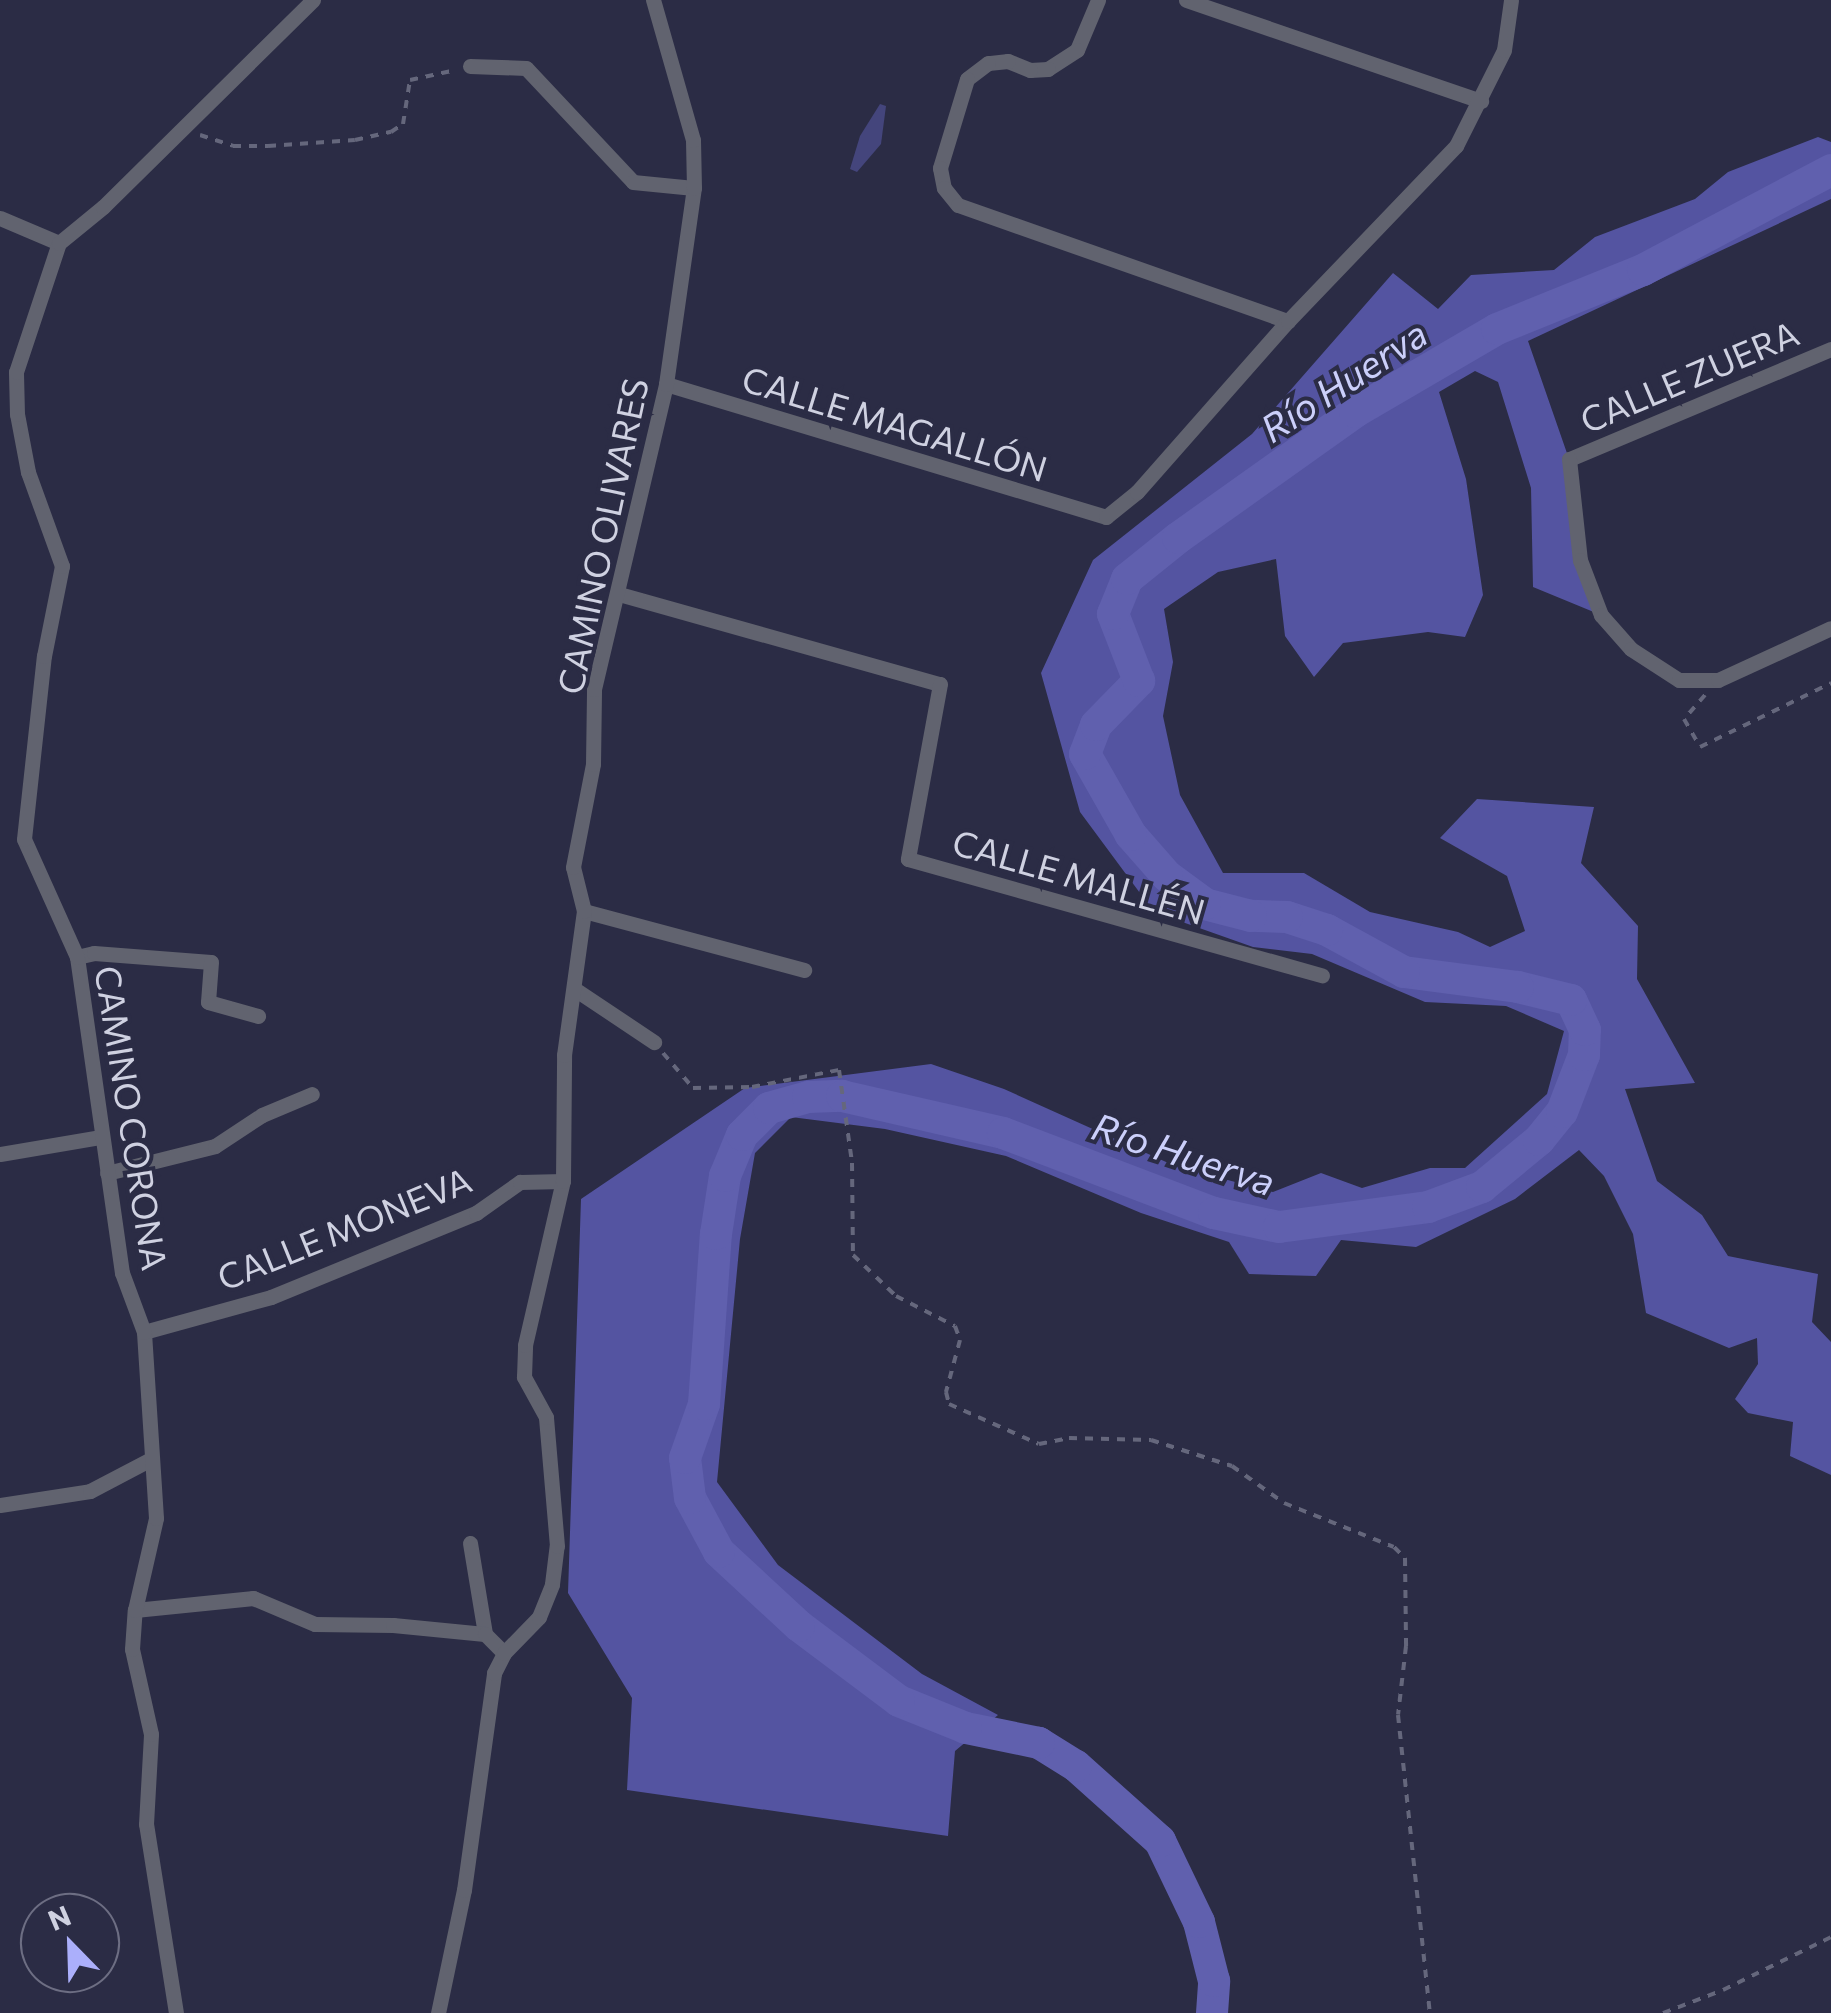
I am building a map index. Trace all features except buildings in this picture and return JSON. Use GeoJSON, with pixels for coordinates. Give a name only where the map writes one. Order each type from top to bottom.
{"type":"FeatureCollection","features":[{"type":"Feature","properties":{"kind":"street"},"geometry":{"type":"LineString","coordinates":[[0,218],[59,243],[103,207],[314,0]]}},
{"type":"Feature","properties":{"kind":"street","name":"CAMINO OLIVARES"},"geometry":{"type":"LineString","coordinates":[[438,2013],[464,1890],[494,1673],[504,1653],[539,1616],[552,1584],[557,1546],[546,1417],[524,1378],[525,1346],[563,1181],[564,1054],[576,990],[584,911],[573,867],[593,764],[594,688],[666,384],[694,188],[693,140],[653,0]]}},
{"type":"Feature","properties":{"kind":"street"},"geometry":{"type":"LineString","coordinates":[[1098,0],[1077,50],[1048,68],[1030,70],[1008,61],[988,62],[967,79],[940,168],[944,188],[958,205],[1288,321],[1456,146],[1504,50],[1511,0]]}},
{"type":"Feature","properties":{"kind":"street"},"geometry":{"type":"LineString","coordinates":[[1186,0],[1481,100]]}},
{"type":"Feature","properties":{"kind":"street"},"geometry":{"type":"LineString","coordinates":[[470,66],[526,68],[633,182],[694,188]]}},
{"type":"Feature","properties":{"kind":"street","name":"CAMINO CORONA"},"geometry":{"type":"LineString","coordinates":[[59,243],[16,372],[17,414],[28,472],[62,566],[44,656],[24,839],[78,958],[122,1273],[144,1332],[149,1460],[156,1518],[134,1610],[132,1649],[151,1734],[146,1824],[176,2013]]}},
{"type":"Feature","properties":{"kind":"street","name":"CALLE MAGALLÓN"},"geometry":{"type":"LineString","coordinates":[[666,384],[1106,517],[1137,492],[1288,321]]}},
{"type":"Feature","properties":{"kind":"street","name":"CALLE ZUERA"},"geometry":{"type":"LineString","coordinates":[[1718,680],[1679,680],[1632,648],[1600,616],[1580,560],[1569,459],[1831,349]]}},
{"type":"Feature","properties":{"kind":"street","name":"CALLE MALLÉN"},"geometry":{"type":"LineString","coordinates":[[619,594],[940,684],[908,859],[1322,975]]}},
{"type":"Feature","properties":{"kind":"street"},"geometry":{"type":"LineString","coordinates":[[1718,680],[1831,628]]}},
{"type":"Feature","properties":{"kind":"street"},"geometry":{"type":"LineString","coordinates":[[584,911],[804,970]]}},
{"type":"Feature","properties":{"kind":"street"},"geometry":{"type":"LineString","coordinates":[[78,958],[94,953],[211,962],[208,1002],[258,1016]]}},
{"type":"Feature","properties":{"kind":"street"},"geometry":{"type":"LineString","coordinates":[[576,990],[654,1042]]}},
{"type":"Feature","properties":{"kind":"street"},"geometry":{"type":"LineString","coordinates":[[107,1172],[215,1146],[262,1115],[312,1094]]}},
{"type":"Feature","properties":{"kind":"street"},"geometry":{"type":"LineString","coordinates":[[0,1154],[100,1137]]}},
{"type":"Feature","properties":{"kind":"street","name":"CALLE MONEVA"},"geometry":{"type":"LineString","coordinates":[[144,1332],[271,1297],[476,1213],[520,1182],[563,1181]]}},
{"type":"Feature","properties":{"kind":"street"},"geometry":{"type":"LineString","coordinates":[[0,1505],[90,1491],[149,1460]]}},
{"type":"Feature","properties":{"kind":"street"},"geometry":{"type":"LineString","coordinates":[[470,1543],[485,1634],[504,1653]]}},
{"type":"Feature","properties":{"kind":"street"},"geometry":{"type":"LineString","coordinates":[[134,1610],[252,1598],[315,1624],[393,1625],[485,1634]]}},
{"type":"Feature","properties":{"kind":"path"},"geometry":{"type":"LineString","coordinates":[[181,129],[234,146],[356,140],[403,124],[410,80],[470,66]]}},
{"type":"Feature","properties":{"kind":"path"},"geometry":{"type":"LineString","coordinates":[[1718,680],[1684,719],[1700,747],[1831,683]]}},
{"type":"Feature","properties":{"kind":"path"},"geometry":{"type":"LineString","coordinates":[[654,1042],[693,1088],[752,1087],[839,1070],[852,1164],[853,1254],[896,1296],[955,1326],[960,1340],[946,1392],[948,1404],[1039,1444],[1069,1438],[1151,1440],[1232,1466],[1284,1503],[1394,1548],[1405,1558],[1406,1646],[1398,1715],[1430,2013]]}},
{"type":"Feature","properties":{"kind":"path"},"geometry":{"type":"LineString","coordinates":[[1663,2013],[1723,1990],[1831,1937]]}},
{"type":"Feature","properties":{"kind":"shaded area"},"geometry":{"type":"Polygon","coordinates":[[[880,104],[886,106],[881,144],[857,172],[850,169],[860,136],[880,104]]]}},
{"type":"Feature","properties":{"kind":"shaded area"},"geometry":{"type":"Polygon","coordinates":[[[1818,137],[1831,142],[1831,199],[1528,341],[1569,459],[1580,559],[1601,615],[1533,587],[1531,488],[1498,382],[1475,371],[1439,392],[1466,479],[1483,595],[1465,637],[1428,632],[1343,643],[1314,677],[1285,636],[1276,559],[1218,572],[1164,609],[1173,662],[1163,716],[1180,795],[1223,873],[1304,873],[1370,912],[1458,932],[1490,947],[1525,931],[1507,876],[1440,838],[1477,799],[1594,807],[1581,863],[1638,926],[1637,979],[1695,1083],[1625,1089],[1657,1181],[1702,1215],[1728,1256],[1818,1274],[1812,1322],[1831,1342],[1831,1475],[1790,1456],[1793,1422],[1748,1413],[1735,1399],[1758,1364],[1757,1338],[1729,1348],[1646,1313],[1633,1234],[1604,1176],[1579,1150],[1515,1199],[1416,1247],[1341,1240],[1316,1276],[1249,1274],[1229,1242],[1141,1213],[1006,1156],[885,1129],[791,1117],[755,1153],[740,1239],[717,1482],[778,1565],[922,1674],[998,1715],[955,1751],[948,1836],[627,1790],[632,1698],[568,1593],[581,1199],[745,1088],[931,1064],[1004,1089],[1175,1166],[1273,1192],[1321,1173],[1362,1188],[1430,1168],[1465,1168],[1547,1094],[1564,1031],[1506,1006],[1425,1002],[1312,954],[1253,947],[1154,912],[1080,812],[1041,673],[1093,560],[1252,434],[1393,273],[1438,309],[1471,275],[1554,270],[1595,237],[1695,199],[1728,172],[1818,137]]]}},
{"type":"Feature","properties":{"kind":"waterway","name":"Río Huerva"},"geometry":{"type":"LineString","coordinates":[[1212,2013],[1214,1981],[1199,1922],[1160,1841],[1076,1766],[1039,1743],[966,1728],[899,1701],[799,1626],[719,1552],[690,1498],[685,1458],[704,1404],[716,1234],[725,1176],[742,1135],[769,1108],[808,1097],[842,1096],[1003,1133],[1214,1213],[1279,1227],[1428,1207],[1482,1187],[1539,1140],[1562,1112],[1584,1055],[1585,1030],[1571,1000],[1518,987],[1404,972],[1327,930],[1287,917],[1251,916],[1205,904],[1167,876],[1131,835],[1085,754],[1096,725],[1139,681],[1113,614],[1127,579],[1355,412],[1497,329],[1643,270],[1831,170]]}}]}
